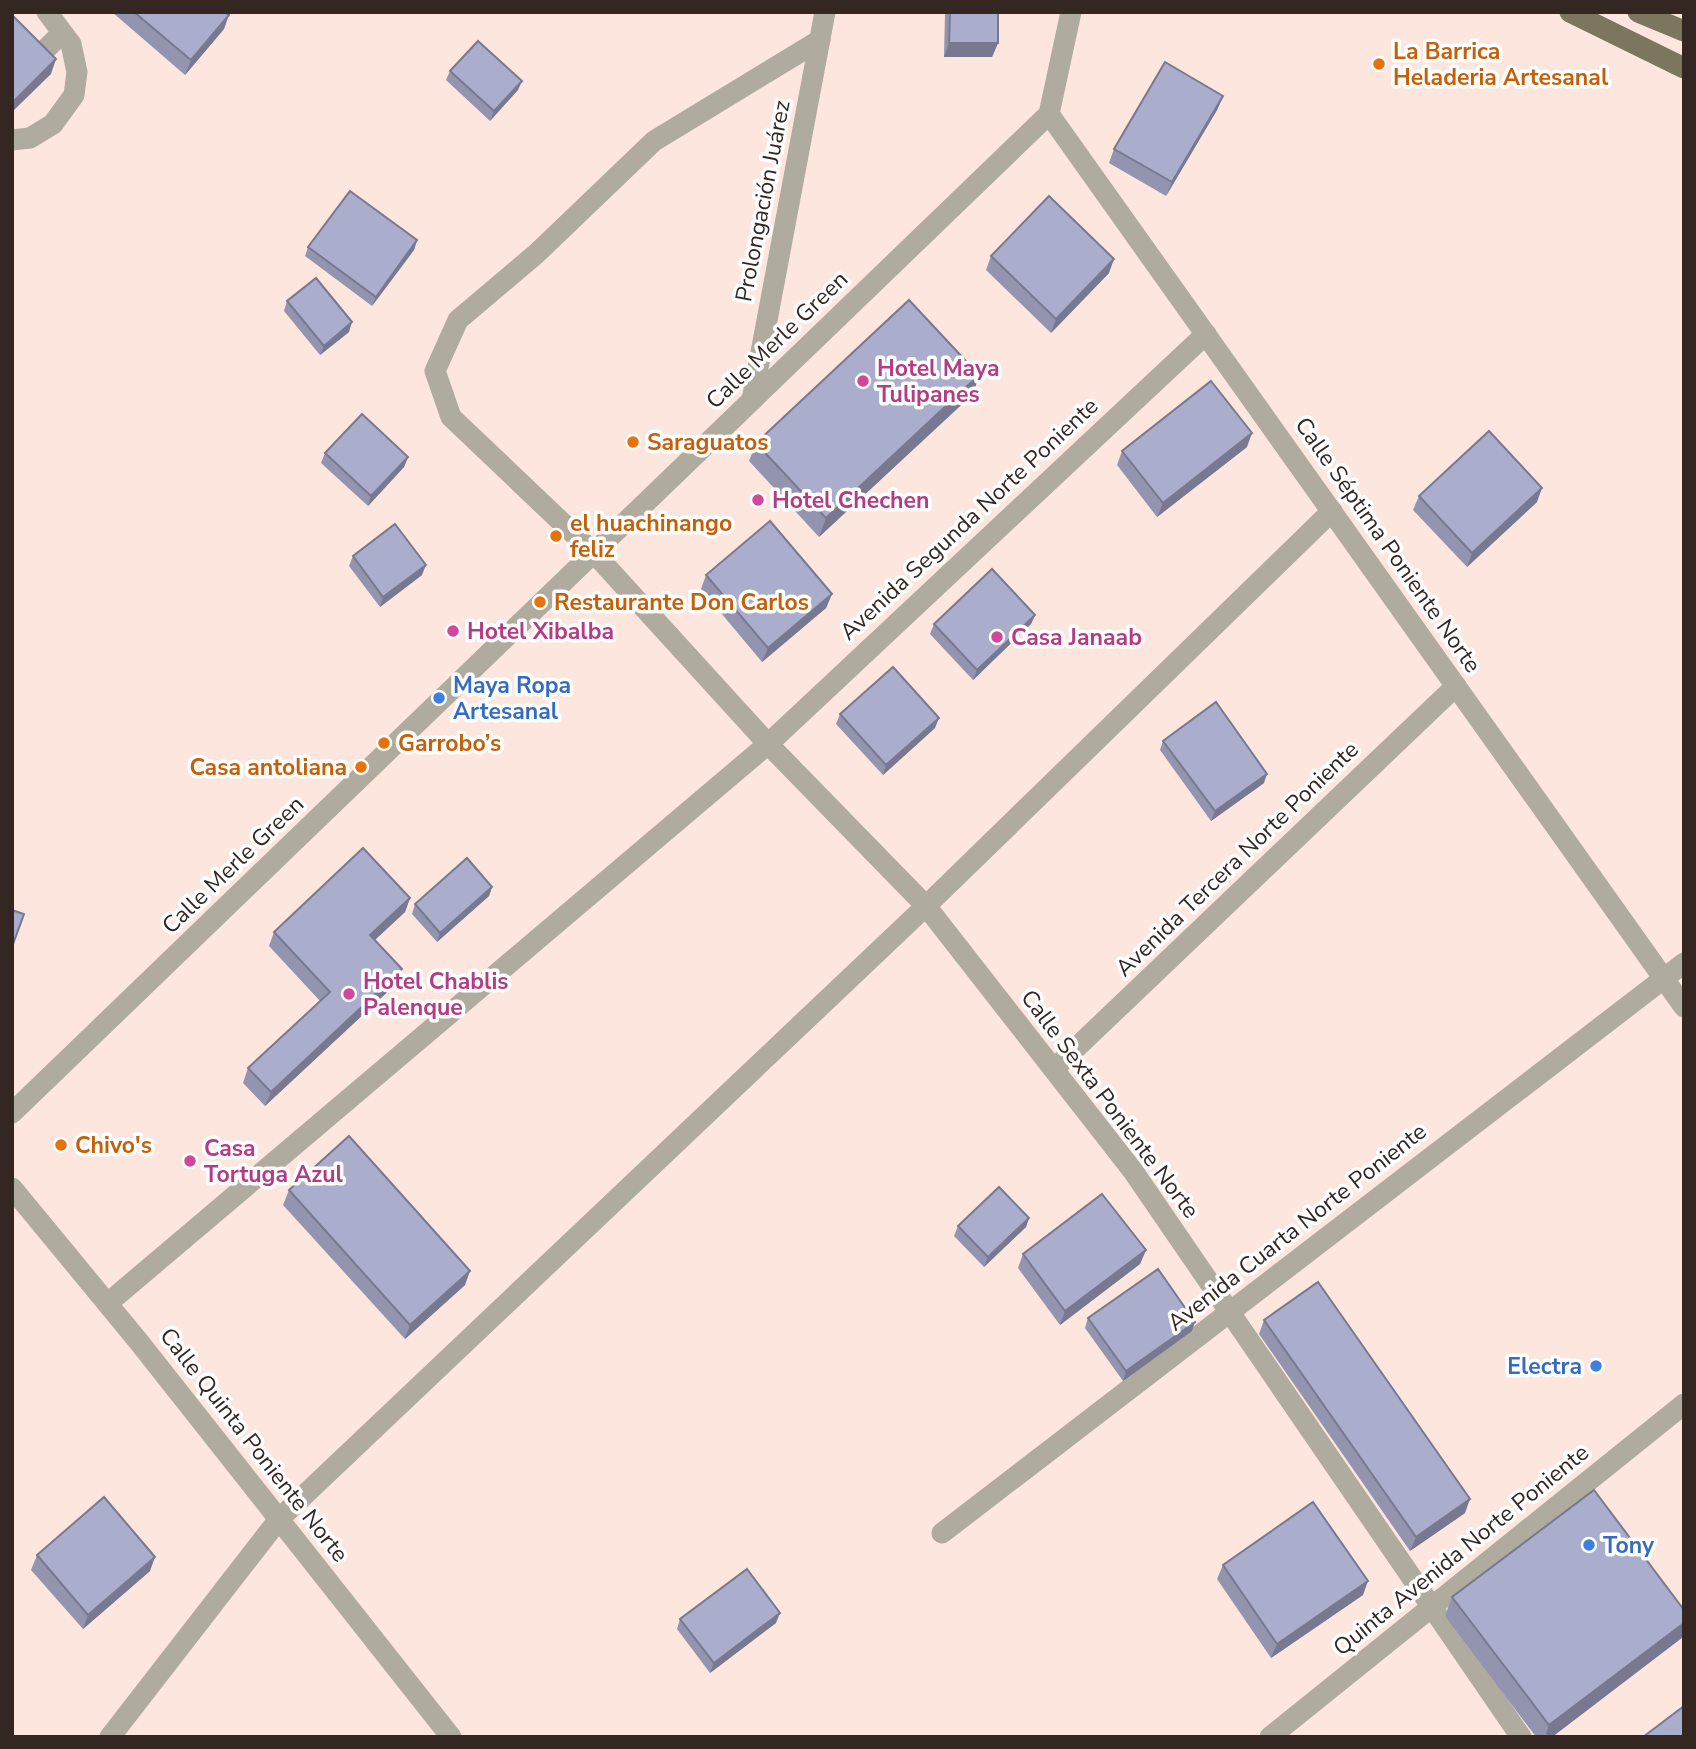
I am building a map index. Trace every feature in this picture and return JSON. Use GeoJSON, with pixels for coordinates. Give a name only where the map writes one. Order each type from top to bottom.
{"type":"FeatureCollection","features":[{"type":"Feature","properties":{"kind":"main road"},"geometry":{"type":"LineString","coordinates":[[1570,12],[1684,68]]}},
{"type":"Feature","properties":{"kind":"main road"},"geometry":{"type":"LineString","coordinates":[[1638,12],[1684,32]]}},
{"type":"Feature","properties":{"kind":"street"},"geometry":{"type":"LineString","coordinates":[[12,140],[30,138],[53,124],[74,95],[77,72],[71,44],[47,12]]}},
{"type":"Feature","properties":{"kind":"street","name":"Prolongación Juárez"},"geometry":{"type":"LineString","coordinates":[[752,400],[825,12]]}},
{"type":"Feature","properties":{"kind":"street"},"geometry":{"type":"LineString","coordinates":[[1049,114],[1071,12]]}},
{"type":"Feature","properties":{"kind":"street"},"geometry":{"type":"LineString","coordinates":[[37,58],[62,33]]}},
{"type":"Feature","properties":{"kind":"street","name":"Calle Sexta Poniente Norte"},"geometry":{"type":"LineString","coordinates":[[820,40],[654,141],[536,254],[458,320],[435,371],[451,417],[594,553],[768,744],[926,906],[1133,1171],[1521,1737]]}},
{"type":"Feature","properties":{"kind":"street","name":"Calle Séptima Poniente Norte"},"geometry":{"type":"LineString","coordinates":[[1049,114],[1684,1007]]}},
{"type":"Feature","properties":{"kind":"street","name":"Calle Merle Green"},"geometry":{"type":"LineString","coordinates":[[12,1113],[1049,114]]}},
{"type":"Feature","properties":{"kind":"street","name":"Avenida Segunda Norte Poniente"},"geometry":{"type":"LineString","coordinates":[[108,1303],[768,744],[1206,334]]}},
{"type":"Feature","properties":{"kind":"street"},"geometry":{"type":"LineString","coordinates":[[110,1737],[279,1519],[926,906],[1332,511]]}},
{"type":"Feature","properties":{"kind":"street","name":"Avenida Tercera Norte Poniente"},"geometry":{"type":"LineString","coordinates":[[1054,1069],[1456,686]]}},
{"type":"Feature","properties":{"kind":"street","name":"Avenida Cuarta Norte Poniente"},"geometry":{"type":"LineString","coordinates":[[942,1533],[1684,963]]}},
{"type":"Feature","properties":{"kind":"street","name":"Calle Quinta Poniente Norte"},"geometry":{"type":"LineString","coordinates":[[12,1188],[108,1303],[451,1737]]}},
{"type":"Feature","properties":{"kind":"street","name":"Quinta Avenida Norte Poniente"},"geometry":{"type":"LineString","coordinates":[[1270,1737],[1684,1404]]}},
{"type":"Feature","properties":{"kind":"building"},"geometry":{"type":"Polygon","coordinates":[[[134,12],[225,12],[229,15],[191,60],[134,12]]]}},
{"type":"Feature","properties":{"kind":"building"},"geometry":{"type":"Polygon","coordinates":[[[950,12],[998,12],[998,43],[949,43],[950,12]]]}},
{"type":"Feature","properties":{"kind":"building"},"geometry":{"type":"Polygon","coordinates":[[[12,15],[56,59],[12,103],[12,15]]]}},
{"type":"Feature","properties":{"kind":"building"},"geometry":{"type":"Polygon","coordinates":[[[478,41],[522,81],[494,111],[450,71],[478,41]]]}},
{"type":"Feature","properties":{"kind":"building"},"geometry":{"type":"Polygon","coordinates":[[[1165,62],[1223,96],[1172,182],[1114,149],[1165,62]]]}},
{"type":"Feature","properties":{"kind":"building"},"geometry":{"type":"Polygon","coordinates":[[[350,191],[417,240],[376,297],[308,247],[350,191]]]}},
{"type":"Feature","properties":{"kind":"building"},"geometry":{"type":"Polygon","coordinates":[[[1049,196],[1114,259],[1056,319],[991,256],[1049,196]]]}},
{"type":"Feature","properties":{"kind":"building"},"geometry":{"type":"Polygon","coordinates":[[[316,278],[352,322],[324,346],[287,301],[316,278]]]}},
{"type":"Feature","properties":{"kind":"building"},"geometry":{"type":"Polygon","coordinates":[[[909,300],[979,375],[826,518],[756,443],[909,300]]]}},
{"type":"Feature","properties":{"kind":"building"},"geometry":{"type":"Polygon","coordinates":[[[1211,381],[1252,433],[1163,503],[1122,451],[1211,381]]]}},
{"type":"Feature","properties":{"kind":"building"},"geometry":{"type":"Polygon","coordinates":[[[362,414],[408,457],[371,496],[325,453],[362,414]]]}},
{"type":"Feature","properties":{"kind":"building"},"geometry":{"type":"Polygon","coordinates":[[[1489,431],[1542,488],[1472,553],[1419,496],[1489,431]]]}},
{"type":"Feature","properties":{"kind":"building"},"geometry":{"type":"Polygon","coordinates":[[[770,521],[832,594],[768,648],[706,575],[770,521]]]}},
{"type":"Feature","properties":{"kind":"building"},"geometry":{"type":"Polygon","coordinates":[[[395,524],[426,565],[383,597],[353,556],[395,524]]]}},
{"type":"Feature","properties":{"kind":"building"},"geometry":{"type":"Polygon","coordinates":[[[992,569],[1035,615],[977,670],[934,624],[992,569]]]}},
{"type":"Feature","properties":{"kind":"building"},"geometry":{"type":"Polygon","coordinates":[[[893,667],[939,718],[886,765],[840,714],[893,667]]]}},
{"type":"Feature","properties":{"kind":"building"},"geometry":{"type":"Polygon","coordinates":[[[1216,702],[1267,774],[1215,811],[1163,741],[1216,702]]]}},
{"type":"Feature","properties":{"kind":"building","name":"Hotel Chablis Palenque"},"geometry":{"type":"Polygon","coordinates":[[[363,848],[410,898],[370,935],[402,969],[271,1092],[248,1068],[330,992],[274,932],[363,848]]]}},
{"type":"Feature","properties":{"kind":"building","name":"Hotel Chablis Palenque"},"geometry":{"type":"Polygon","coordinates":[[[467,858],[492,887],[440,933],[415,904],[467,858]]]}},
{"type":"Feature","properties":{"kind":"building"},"geometry":{"type":"Polygon","coordinates":[[[12,910],[24,914],[12,947],[12,910]]]}},
{"type":"Feature","properties":{"kind":"building"},"geometry":{"type":"Polygon","coordinates":[[[349,1136],[470,1271],[410,1325],[289,1190],[349,1136]]]}},
{"type":"Feature","properties":{"kind":"building"},"geometry":{"type":"Polygon","coordinates":[[[999,1187],[1029,1218],[988,1257],[958,1226],[999,1187]]]}},
{"type":"Feature","properties":{"kind":"building"},"geometry":{"type":"Polygon","coordinates":[[[1102,1194],[1146,1250],[1065,1311],[1023,1254],[1102,1194]]]}},
{"type":"Feature","properties":{"kind":"building"},"geometry":{"type":"Polygon","coordinates":[[[1158,1269],[1195,1322],[1126,1371],[1088,1318],[1158,1269]]]}},
{"type":"Feature","properties":{"kind":"building"},"geometry":{"type":"Polygon","coordinates":[[[1318,1282],[1470,1499],[1416,1537],[1264,1320],[1318,1282]]]}},
{"type":"Feature","properties":{"kind":"building"},"geometry":{"type":"Polygon","coordinates":[[[1594,1490],[1684,1610],[1684,1623],[1549,1725],[1452,1597],[1594,1490]]]}},
{"type":"Feature","properties":{"kind":"building"},"geometry":{"type":"Polygon","coordinates":[[[104,1497],[155,1557],[88,1615],[37,1555],[104,1497]]]}},
{"type":"Feature","properties":{"kind":"building"},"geometry":{"type":"Polygon","coordinates":[[[1313,1502],[1368,1581],[1277,1644],[1223,1565],[1313,1502]]]}},
{"type":"Feature","properties":{"kind":"building"},"geometry":{"type":"Polygon","coordinates":[[[747,1569],[780,1613],[714,1663],[680,1619],[747,1569]]]}},
{"type":"Feature","properties":{"kind":"building"},"geometry":{"type":"Polygon","coordinates":[[[1684,1706],[1684,1737],[1643,1737],[1684,1706]]]}},
{"type":"Feature","properties":{"kind":"place","name":"La Barrica Heladeria Artesanal"},"geometry":{"type":"Point","coordinates":[1379,64]}},
{"type":"Feature","properties":{"kind":"place","name":"Hotel Maya Tulipanes"},"geometry":{"type":"Point","coordinates":[863,381]}},
{"type":"Feature","properties":{"kind":"place","name":"Saraguatos"},"geometry":{"type":"Point","coordinates":[633,442]}},
{"type":"Feature","properties":{"kind":"place","name":"Hotel Chechen"},"geometry":{"type":"Point","coordinates":[758,500]}},
{"type":"Feature","properties":{"kind":"place","name":"el huachinango feliz"},"geometry":{"type":"Point","coordinates":[556,536]}},
{"type":"Feature","properties":{"kind":"place","name":"Restaurante Don Carlos"},"geometry":{"type":"Point","coordinates":[540,602]}},
{"type":"Feature","properties":{"kind":"place","name":"Hotel Xibalba"},"geometry":{"type":"Point","coordinates":[453,631]}},
{"type":"Feature","properties":{"kind":"place","name":"Casa Janaab"},"geometry":{"type":"Point","coordinates":[997,637]}},
{"type":"Feature","properties":{"kind":"place","name":"Maya Ropa Artesanal"},"geometry":{"type":"Point","coordinates":[439,698]}},
{"type":"Feature","properties":{"kind":"place","name":"Garrobo’s"},"geometry":{"type":"Point","coordinates":[384,743]}},
{"type":"Feature","properties":{"kind":"place","name":"Casa antoliana"},"geometry":{"type":"Point","coordinates":[361,767]}},
{"type":"Feature","properties":{"kind":"place","name":"Hotel Chablis Palenque"},"geometry":{"type":"Point","coordinates":[349,994]}},
{"type":"Feature","properties":{"kind":"place","name":"Chivo's"},"geometry":{"type":"Point","coordinates":[61,1145]}},
{"type":"Feature","properties":{"kind":"place","name":"Casa Tortuga Azul"},"geometry":{"type":"Point","coordinates":[190,1161]}},
{"type":"Feature","properties":{"kind":"place","name":"Electra"},"geometry":{"type":"Point","coordinates":[1596,1366]}},
{"type":"Feature","properties":{"kind":"place","name":"Tony"},"geometry":{"type":"Point","coordinates":[1589,1545]}}]}
